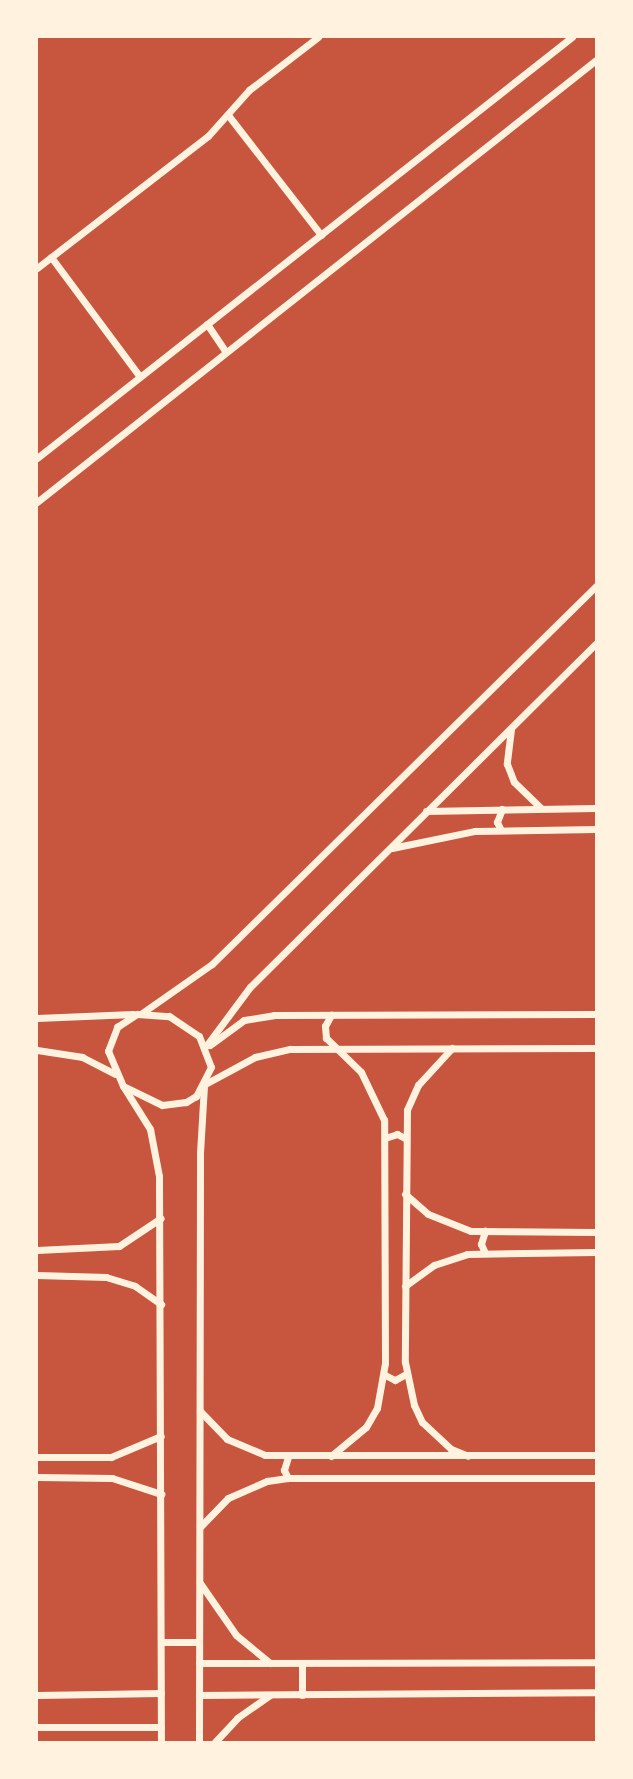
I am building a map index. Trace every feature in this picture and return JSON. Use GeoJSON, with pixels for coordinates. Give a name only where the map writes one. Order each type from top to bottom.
{"type":"FeatureCollection","features":[{"type":"Feature","properties":{"kind":"street"},"geometry":{"type":"LineString","coordinates":[[37,268],[196,146],[249,90],[318,37]]}},
{"type":"Feature","properties":{"kind":"street"},"geometry":{"type":"LineString","coordinates":[[37,458],[572,37]]}},
{"type":"Feature","properties":{"kind":"street"},"geometry":{"type":"LineString","coordinates":[[37,502],[596,60]]}},
{"type":"Feature","properties":{"kind":"street"},"geometry":{"type":"LineString","coordinates":[[228,115],[321,234]]}},
{"type":"Feature","properties":{"kind":"street"},"geometry":{"type":"LineString","coordinates":[[51,257],[141,377]]}},
{"type":"Feature","properties":{"kind":"street"},"geometry":{"type":"LineString","coordinates":[[207,324],[226,352]]}},
{"type":"Feature","properties":{"kind":"street"},"geometry":{"type":"LineString","coordinates":[[161,1742],[159,1177],[150,1129],[115,1074],[108,1051],[111,1038],[117,1027],[212,964],[596,586]]}},
{"type":"Feature","properties":{"kind":"street"},"geometry":{"type":"LineString","coordinates":[[206,1047],[237,1000],[596,643]]}},
{"type":"Feature","properties":{"kind":"street"},"geometry":{"type":"LineString","coordinates":[[512,726],[506,745],[510,773],[526,797],[542,808]]}},
{"type":"Feature","properties":{"kind":"street"},"geometry":{"type":"LineString","coordinates":[[426,811],[596,808]]}},
{"type":"Feature","properties":{"kind":"street"},"geometry":{"type":"LineString","coordinates":[[502,809],[497,822],[502,830]]}},
{"type":"Feature","properties":{"kind":"street"},"geometry":{"type":"LineString","coordinates":[[388,850],[453,833],[596,829]]}},
{"type":"Feature","properties":{"kind":"street"},"geometry":{"type":"LineString","coordinates":[[37,1018],[140,1013],[180,1020],[206,1047],[211,1067],[206,1084],[200,1153],[199,1742]]}},
{"type":"Feature","properties":{"kind":"street"},"geometry":{"type":"LineString","coordinates":[[206,1047],[229,1028],[259,1017],[596,1014]]}},
{"type":"Feature","properties":{"kind":"street"},"geometry":{"type":"LineString","coordinates":[[331,1015],[324,1032],[333,1048],[371,1087],[385,1138],[385,1375],[377,1408],[366,1427],[331,1456]]}},
{"type":"Feature","properties":{"kind":"street"},"geometry":{"type":"LineString","coordinates":[[123,1086],[149,1102],[174,1105],[186,1102],[206,1084],[238,1064],[272,1052],[333,1048],[596,1048]]}},
{"type":"Feature","properties":{"kind":"street"},"geometry":{"type":"LineString","coordinates":[[452,1048],[411,1097],[405,1138],[406,1374],[422,1422],[451,1449],[468,1456]]}},
{"type":"Feature","properties":{"kind":"street"},"geometry":{"type":"LineString","coordinates":[[37,1050],[82,1057],[115,1074]]}},
{"type":"Feature","properties":{"kind":"street"},"geometry":{"type":"LineString","coordinates":[[385,1138],[397,1133],[405,1138]]}},
{"type":"Feature","properties":{"kind":"street"},"geometry":{"type":"LineString","coordinates":[[405,1194],[442,1222],[485,1231],[596,1232]]}},
{"type":"Feature","properties":{"kind":"street"},"geometry":{"type":"LineString","coordinates":[[37,1250],[119,1246],[161,1217]]}},
{"type":"Feature","properties":{"kind":"street"},"geometry":{"type":"LineString","coordinates":[[485,1231],[481,1240],[485,1253]]}},
{"type":"Feature","properties":{"kind":"street"},"geometry":{"type":"LineString","coordinates":[[405,1286],[442,1261],[485,1253],[596,1252]]}},
{"type":"Feature","properties":{"kind":"street"},"geometry":{"type":"LineString","coordinates":[[37,1275],[106,1277],[135,1286],[161,1304]]}},
{"type":"Feature","properties":{"kind":"street"},"geometry":{"type":"LineString","coordinates":[[385,1375],[396,1380],[406,1374]]}},
{"type":"Feature","properties":{"kind":"street"},"geometry":{"type":"LineString","coordinates":[[199,1410],[219,1433],[245,1449],[288,1457],[596,1455]]}},
{"type":"Feature","properties":{"kind":"street"},"geometry":{"type":"LineString","coordinates":[[37,1457],[111,1457],[161,1437]]}},
{"type":"Feature","properties":{"kind":"street"},"geometry":{"type":"LineString","coordinates":[[288,1457],[284,1470],[288,1478]]}},
{"type":"Feature","properties":{"kind":"street"},"geometry":{"type":"LineString","coordinates":[[37,1477],[112,1478],[161,1494]]}},
{"type":"Feature","properties":{"kind":"street"},"geometry":{"type":"LineString","coordinates":[[199,1528],[228,1498],[267,1481],[288,1478],[596,1479]]}},
{"type":"Feature","properties":{"kind":"street"},"geometry":{"type":"LineString","coordinates":[[199,1581],[229,1627],[270,1663]]}},
{"type":"Feature","properties":{"kind":"street"},"geometry":{"type":"LineString","coordinates":[[161,1642],[199,1642]]}},
{"type":"Feature","properties":{"kind":"street"},"geometry":{"type":"LineString","coordinates":[[199,1663],[596,1661]]}},
{"type":"Feature","properties":{"kind":"street"},"geometry":{"type":"LineString","coordinates":[[302,1663],[302,1695]]}},
{"type":"Feature","properties":{"kind":"street"},"geometry":{"type":"LineString","coordinates":[[199,1695],[596,1692]]}},
{"type":"Feature","properties":{"kind":"street"},"geometry":{"type":"LineString","coordinates":[[37,1695],[161,1693]]}},
{"type":"Feature","properties":{"kind":"street"},"geometry":{"type":"LineString","coordinates":[[215,1742],[237,1718],[270,1695]]}},
{"type":"Feature","properties":{"kind":"street"},"geometry":{"type":"LineString","coordinates":[[37,1727],[161,1727]]}}]}
